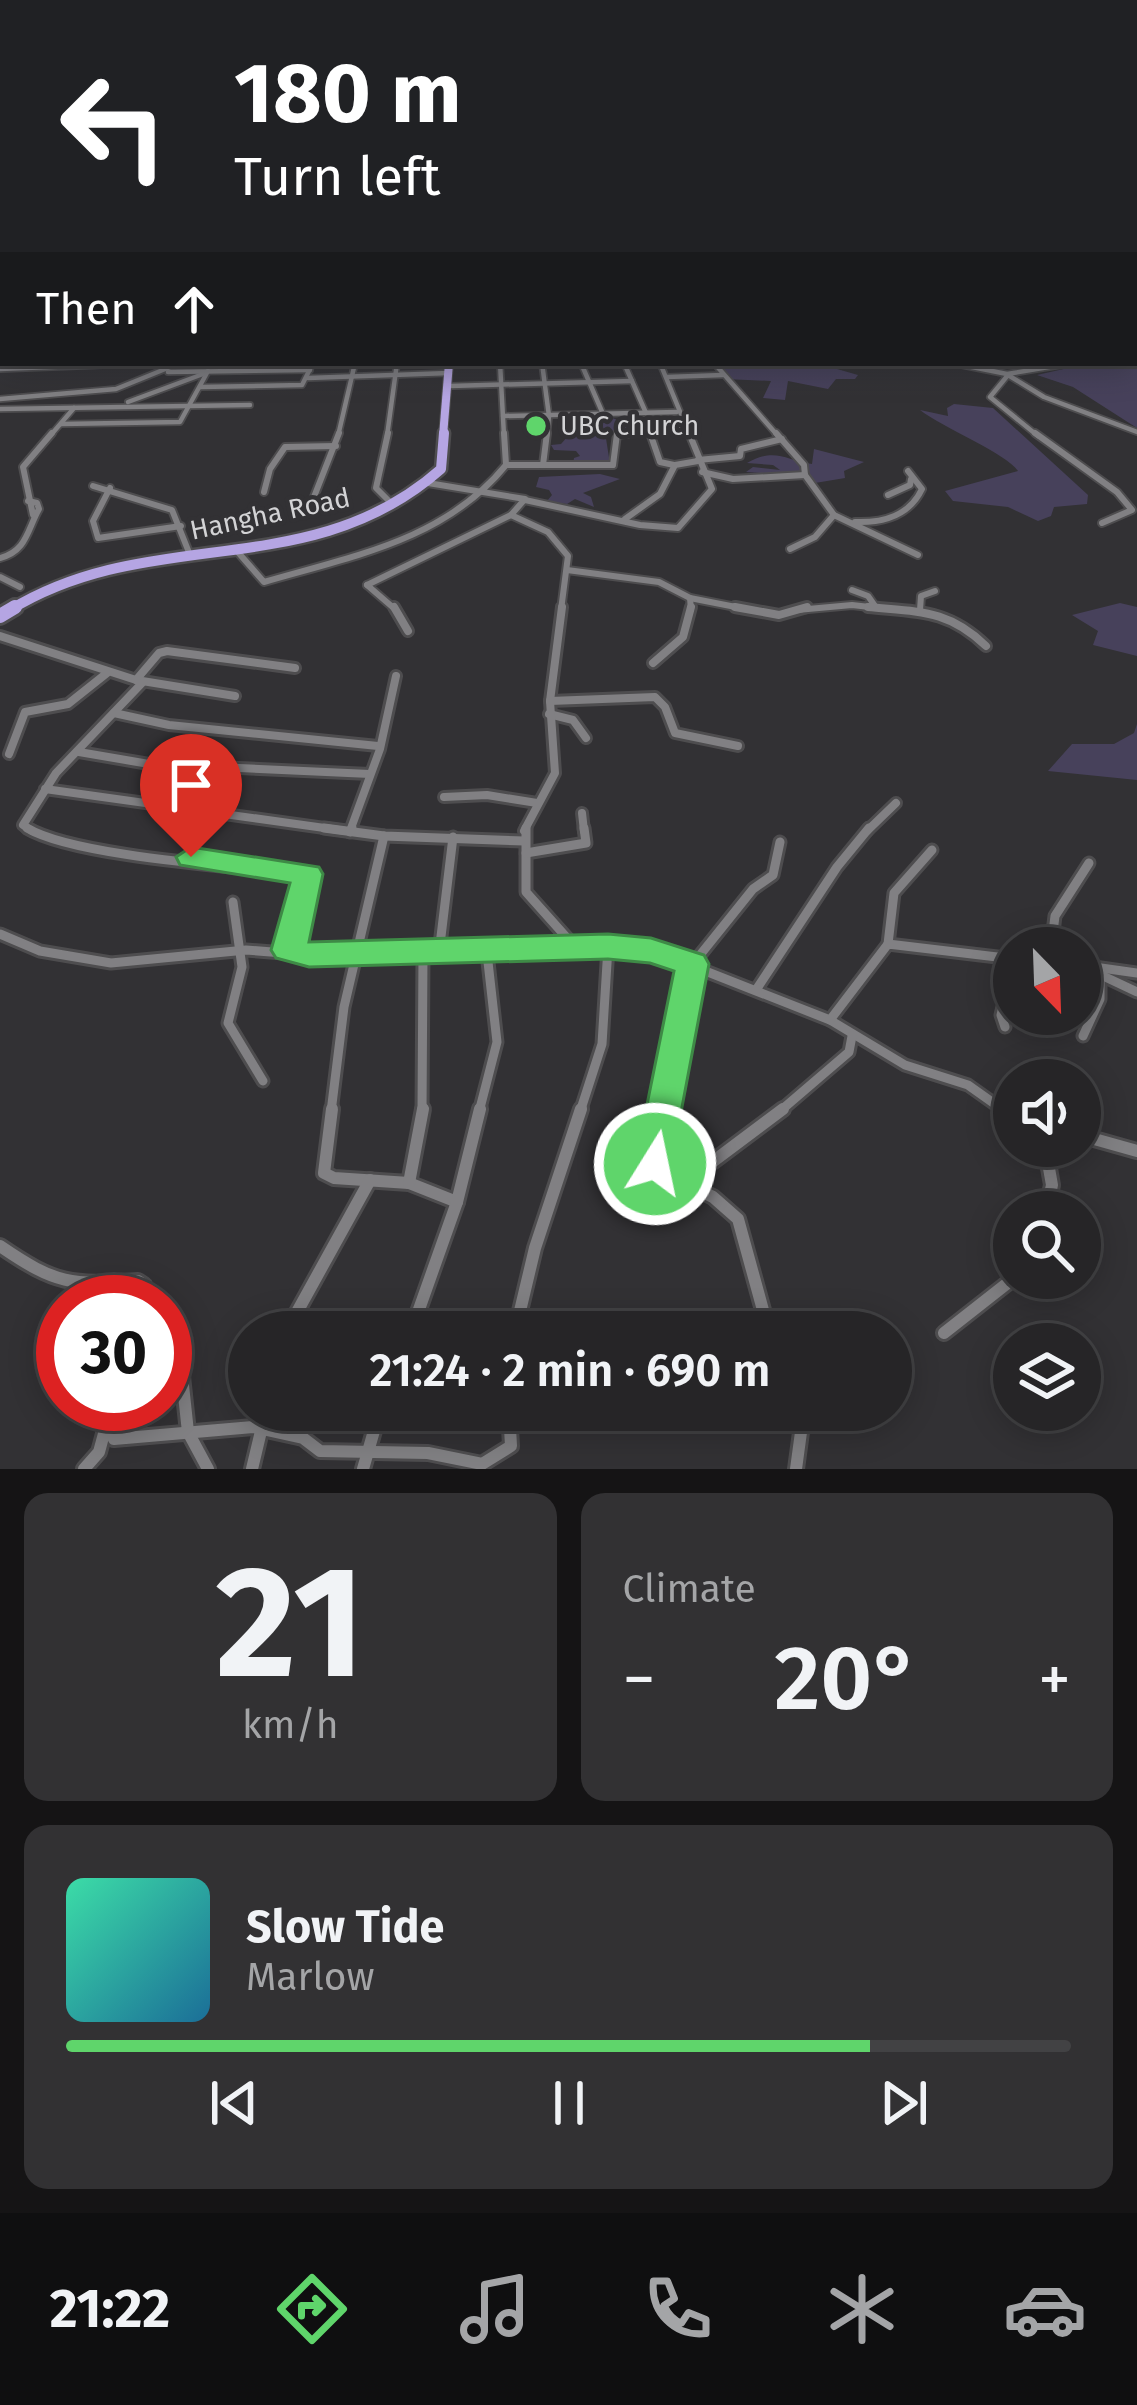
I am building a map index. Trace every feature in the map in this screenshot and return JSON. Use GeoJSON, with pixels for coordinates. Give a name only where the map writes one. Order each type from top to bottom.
{"type":"FeatureCollection","features":[{"type":"Feature","properties":{"kind":"highway"},"geometry":{"type":"LineString","coordinates":[[428,483],[442,463],[449,374]]}},
{"type":"Feature","properties":{"kind":"highway","name":"Hangha Road"},"geometry":{"type":"LineString","coordinates":[[0,616],[78,575],[332,530],[393,505],[428,483]]}},
{"type":"Feature","properties":{"kind":"street"},"geometry":{"type":"LineString","coordinates":[[0,369],[57,366]]}},
{"type":"Feature","properties":{"kind":"street"},"geometry":{"type":"LineString","coordinates":[[67,376],[75,366]]}},
{"type":"Feature","properties":{"kind":"street"},"geometry":{"type":"LineString","coordinates":[[167,372],[176,366]]}},
{"type":"Feature","properties":{"kind":"street"},"geometry":{"type":"LineString","coordinates":[[220,371],[224,366]]}},
{"type":"Feature","properties":{"kind":"street"},"geometry":{"type":"LineString","coordinates":[[312,502],[335,446],[354,366]]}},
{"type":"Feature","properties":{"kind":"street"},"geometry":{"type":"LineString","coordinates":[[393,505],[376,488],[397,366]]}},
{"type":"Feature","properties":{"kind":"street"},"geometry":{"type":"LineString","coordinates":[[236,550],[258,581],[268,581],[394,544],[447,517],[481,493],[506,465],[500,366]]}},
{"type":"Feature","properties":{"kind":"street"},"geometry":{"type":"LineString","coordinates":[[542,366],[549,416],[543,465]]}},
{"type":"Feature","properties":{"kind":"street"},"geometry":{"type":"LineString","coordinates":[[582,366],[603,414]]}},
{"type":"Feature","properties":{"kind":"street"},"geometry":{"type":"LineString","coordinates":[[626,366],[646,413]]}},
{"type":"Feature","properties":{"kind":"street"},"geometry":{"type":"LineString","coordinates":[[428,483],[679,528],[711,493],[662,366]]}},
{"type":"Feature","properties":{"kind":"street"},"geometry":{"type":"LineString","coordinates":[[717,366],[804,465],[805,476],[834,515],[918,555]]}},
{"type":"Feature","properties":{"kind":"street"},"geometry":{"type":"LineString","coordinates":[[967,366],[1007,374],[1044,397],[1137,432]]}},
{"type":"Feature","properties":{"kind":"street"},"geometry":{"type":"LineString","coordinates":[[1052,366],[1007,374],[990,398],[1127,502],[1131,513],[1102,523]]}},
{"type":"Feature","properties":{"kind":"street"},"geometry":{"type":"LineString","coordinates":[[200,387],[299,385],[310,370]]}},
{"type":"Feature","properties":{"kind":"street"},"geometry":{"type":"LineString","coordinates":[[0,399],[101,390],[167,372],[449,374],[501,384],[632,381]]}},
{"type":"Feature","properties":{"kind":"street"},"geometry":{"type":"LineString","coordinates":[[62,424],[179,422],[207,372]]}},
{"type":"Feature","properties":{"kind":"street"},"geometry":{"type":"LineString","coordinates":[[121,405],[207,372]]}},
{"type":"Feature","properties":{"kind":"street"},"geometry":{"type":"LineString","coordinates":[[667,377],[725,375]]}},
{"type":"Feature","properties":{"kind":"street"},"geometry":{"type":"LineString","coordinates":[[101,390],[121,405]]}},
{"type":"Feature","properties":{"kind":"street"},"geometry":{"type":"LineString","coordinates":[[0,409],[250,405]]}},
{"type":"Feature","properties":{"kind":"street"},"geometry":{"type":"LineString","coordinates":[[0,558],[22,550],[38,503],[28,501],[23,467],[75,407]]}},
{"type":"Feature","properties":{"kind":"street"},"geometry":{"type":"LineString","coordinates":[[503,416],[677,412]]}},
{"type":"Feature","properties":{"kind":"street"},"geometry":{"type":"LineString","coordinates":[[506,465],[614,464],[615,435],[686,428]]}},
{"type":"Feature","properties":{"kind":"street"},"geometry":{"type":"LineString","coordinates":[[650,431],[660,462],[675,465],[740,456],[738,450],[782,439]]}},
{"type":"Feature","properties":{"kind":"street"},"geometry":{"type":"LineString","coordinates":[[263,492],[270,469],[285,447],[335,446]]}},
{"type":"Feature","properties":{"kind":"street"},"geometry":{"type":"LineString","coordinates":[[621,520],[635,516],[659,494],[675,465]]}},
{"type":"Feature","properties":{"kind":"street"},"geometry":{"type":"LineString","coordinates":[[702,472],[733,478],[805,476]]}},
{"type":"Feature","properties":{"kind":"street"},"geometry":{"type":"LineString","coordinates":[[848,521],[874,524],[895,518],[923,495],[910,475],[910,485],[888,495]]}},
{"type":"Feature","properties":{"kind":"street"},"geometry":{"type":"LineString","coordinates":[[92,486],[167,507],[181,526],[190,557]]}},
{"type":"Feature","properties":{"kind":"street"},"geometry":{"type":"LineString","coordinates":[[110,488],[93,521],[98,538],[181,526]]}},
{"type":"Feature","properties":{"kind":"street"},"geometry":{"type":"LineString","coordinates":[[408,631],[394,607],[368,584],[456,546],[511,515],[524,500]]}},
{"type":"Feature","properties":{"kind":"street"},"geometry":{"type":"LineString","coordinates":[[511,515],[542,528],[568,556],[549,714],[555,773],[523,827],[530,901],[577,949]]}},
{"type":"Feature","properties":{"kind":"street"},"geometry":{"type":"LineString","coordinates":[[790,550],[815,537],[834,515]]}},
{"type":"Feature","properties":{"kind":"street"},"geometry":{"type":"LineString","coordinates":[[567,570],[659,582],[690,598],[779,615],[809,606],[920,611],[955,619],[986,646]]}},
{"type":"Feature","properties":{"kind":"street"},"geometry":{"type":"LineString","coordinates":[[0,578],[20,587]]}},
{"type":"Feature","properties":{"kind":"street"},"geometry":{"type":"LineString","coordinates":[[852,590],[868,596],[874,606]]}},
{"type":"Feature","properties":{"kind":"street"},"geometry":{"type":"LineString","coordinates":[[920,611],[921,596],[935,591]]}},
{"type":"Feature","properties":{"kind":"street"},"geometry":{"type":"LineString","coordinates":[[653,664],[679,644],[691,614],[690,598]]}},
{"type":"Feature","properties":{"kind":"street"},"geometry":{"type":"LineString","coordinates":[[0,636],[140,681],[236,696]]}},
{"type":"Feature","properties":{"kind":"street"},"geometry":{"type":"LineString","coordinates":[[288,950],[308,874],[94,847],[27,832],[22,820],[159,653],[296,668]]}},
{"type":"Feature","properties":{"kind":"street"},"geometry":{"type":"LineString","coordinates":[[9,754],[25,712],[68,704],[109,672]]}},
{"type":"Feature","properties":{"kind":"street"},"geometry":{"type":"LineString","coordinates":[[350,832],[396,676]]}},
{"type":"Feature","properties":{"kind":"street"},"geometry":{"type":"LineString","coordinates":[[550,700],[656,698],[665,706],[675,733],[738,746]]}},
{"type":"Feature","properties":{"kind":"street"},"geometry":{"type":"LineString","coordinates":[[114,713],[169,725],[379,746]]}},
{"type":"Feature","properties":{"kind":"street"},"geometry":{"type":"LineString","coordinates":[[549,714],[573,720],[586,738]]}},
{"type":"Feature","properties":{"kind":"street"},"geometry":{"type":"LineString","coordinates":[[77,751],[148,764],[370,774]]}},
{"type":"Feature","properties":{"kind":"street"},"geometry":{"type":"LineString","coordinates":[[45,790],[350,832],[453,837],[525,847],[586,843],[582,813]]}},
{"type":"Feature","properties":{"kind":"street"},"geometry":{"type":"LineString","coordinates":[[444,797],[487,795],[537,803]]}},
{"type":"Feature","properties":{"kind":"street"},"geometry":{"type":"LineString","coordinates":[[756,990],[836,868],[868,828],[896,803]]}},
{"type":"Feature","properties":{"kind":"street"},"geometry":{"type":"LineString","coordinates":[[384,836],[344,1006],[324,1173],[409,1183],[457,1202]]}},
{"type":"Feature","properties":{"kind":"street"},"geometry":{"type":"LineString","coordinates":[[439,953],[453,837]]}},
{"type":"Feature","properties":{"kind":"street"},"geometry":{"type":"LineString","coordinates":[[760,1311],[753,1295],[743,1226],[733,1210],[656,1169],[655,1164],[693,965],[753,889],[773,874],[780,842]]}},
{"type":"Feature","properties":{"kind":"street"},"geometry":{"type":"LineString","coordinates":[[830,1020],[887,944],[894,893],[932,850]]}},
{"type":"Feature","properties":{"kind":"street"},"geometry":{"type":"LineString","coordinates":[[1057,927],[1064,898],[1089,863]]}},
{"type":"Feature","properties":{"kind":"street"},"geometry":{"type":"LineString","coordinates":[[233,902],[242,952],[229,1023],[263,1081]]}},
{"type":"Feature","properties":{"kind":"street"},"geometry":{"type":"LineString","coordinates":[[2,939],[104,965],[288,950],[322,956],[608,947],[651,951],[830,1020],[934,1078],[968,1085],[993,1103]]}},
{"type":"Feature","properties":{"kind":"street"},"geometry":{"type":"LineString","coordinates":[[887,944],[993,957]]}},
{"type":"Feature","properties":{"kind":"street"},"geometry":{"type":"LineString","coordinates":[[520,1311],[530,1265],[602,1044],[608,947]]}},
{"type":"Feature","properties":{"kind":"street"},"geometry":{"type":"LineString","coordinates":[[418,1311],[457,1202],[497,1042],[488,953]]}},
{"type":"Feature","properties":{"kind":"street"},"geometry":{"type":"LineString","coordinates":[[409,1183],[423,1107],[423,954]]}},
{"type":"Feature","properties":{"kind":"street"},"geometry":{"type":"LineString","coordinates":[[1101,968],[1137,973]]}},
{"type":"Feature","properties":{"kind":"street"},"geometry":{"type":"LineString","coordinates":[[1101,975],[1137,992]]}},
{"type":"Feature","properties":{"kind":"street"},"geometry":{"type":"LineString","coordinates":[[683,1184],[756,1132],[849,1052],[852,1035]]}},
{"type":"Feature","properties":{"kind":"street"},"geometry":{"type":"LineString","coordinates":[[1101,1141],[1137,1151]]}},
{"type":"Feature","properties":{"kind":"street"},"geometry":{"type":"LineString","coordinates":[[298,1311],[370,1180]]}},
{"type":"Feature","properties":{"kind":"street"},"geometry":{"type":"LineString","coordinates":[[0,1246],[43,1275]]}},
{"type":"Feature","properties":{"kind":"street"},"geometry":{"type":"LineString","coordinates":[[944,1333],[993,1296]]}},
{"type":"Feature","properties":{"kind":"street"},"geometry":{"type":"LineString","coordinates":[[110,1431],[114,1439],[228,1430]]}},
{"type":"Feature","properties":{"kind":"street"},"geometry":{"type":"LineString","coordinates":[[84,1469],[99,1452],[107,1431]]}},
{"type":"Feature","properties":{"kind":"street"},"geometry":{"type":"LineString","coordinates":[[252,1469],[261,1431]]}},
{"type":"Feature","properties":{"kind":"street"},"geometry":{"type":"LineString","coordinates":[[281,1431],[300,1434],[320,1451],[428,1453],[486,1466],[511,1447],[510,1431]]}},
{"type":"Feature","properties":{"kind":"street"},"geometry":{"type":"LineString","coordinates":[[363,1469],[373,1431]]}},
{"type":"Feature","properties":{"kind":"street"},"geometry":{"type":"LineString","coordinates":[[796,1469],[802,1431]]}},
{"type":"Feature","properties":{"kind":"street"},"geometry":{"type":"LineString","coordinates":[[188,1432],[208,1469]]}},
{"type":"Feature","properties":{"kind":"shaded area"},"geometry":{"type":"Polygon","coordinates":[[[718,366],[826,366],[858,375],[836,379],[828,389],[788,381],[785,400],[763,398],[771,381],[725,379],[718,366]]]}},
{"type":"Feature","properties":{"kind":"shaded area"},"geometry":{"type":"Polygon","coordinates":[[[1077,366],[1137,366],[1137,428],[1073,387],[1037,375],[1077,366]]]}},
{"type":"Feature","properties":{"kind":"shaded area"},"geometry":{"type":"Polygon","coordinates":[[[954,404],[993,408],[1088,495],[1087,504],[1054,507],[1051,516],[1038,521],[1008,507],[953,501],[945,491],[1018,471],[1001,456],[920,410],[948,416],[947,408],[954,404]]]}},
{"type":"Feature","properties":{"kind":"shaded area"},"geometry":{"type":"Polygon","coordinates":[[[602,414],[634,430],[605,432],[610,464],[573,464],[580,456],[576,451],[554,450],[551,445],[561,444],[569,435],[568,415],[581,415],[584,424],[598,421],[602,414]]]}},
{"type":"Feature","properties":{"kind":"shaded area"},"geometry":{"type":"Polygon","coordinates":[[[814,449],[864,462],[844,471],[845,478],[815,483],[807,476],[746,472],[753,467],[780,470],[747,463],[765,456],[812,464],[814,449]]]}},
{"type":"Feature","properties":{"kind":"shaded area"},"geometry":{"type":"Polygon","coordinates":[[[600,474],[620,479],[583,493],[591,497],[594,507],[575,499],[567,504],[547,501],[552,495],[549,490],[536,487],[539,477],[600,474]]]}},
{"type":"Feature","properties":{"kind":"shaded area"},"geometry":{"type":"Polygon","coordinates":[[[1120,603],[1137,607],[1137,656],[1093,645],[1098,631],[1072,615],[1120,603]]]}},
{"type":"Feature","properties":{"kind":"shaded area"},"geometry":{"type":"Polygon","coordinates":[[[1137,724],[1137,780],[1048,771],[1072,744],[1114,744],[1134,733],[1137,724]]]}},
{"type":"Feature","properties":{"kind":"place","name":"UBC church"},"geometry":{"type":"Point","coordinates":[536,426]}},
{"type":"Feature","properties":{"kind":"route"},"geometry":{"type":"LineString","coordinates":[[191,857],[308,874],[288,950],[309,955],[608,947],[651,951],[692,964],[655,1164]]}}]}
